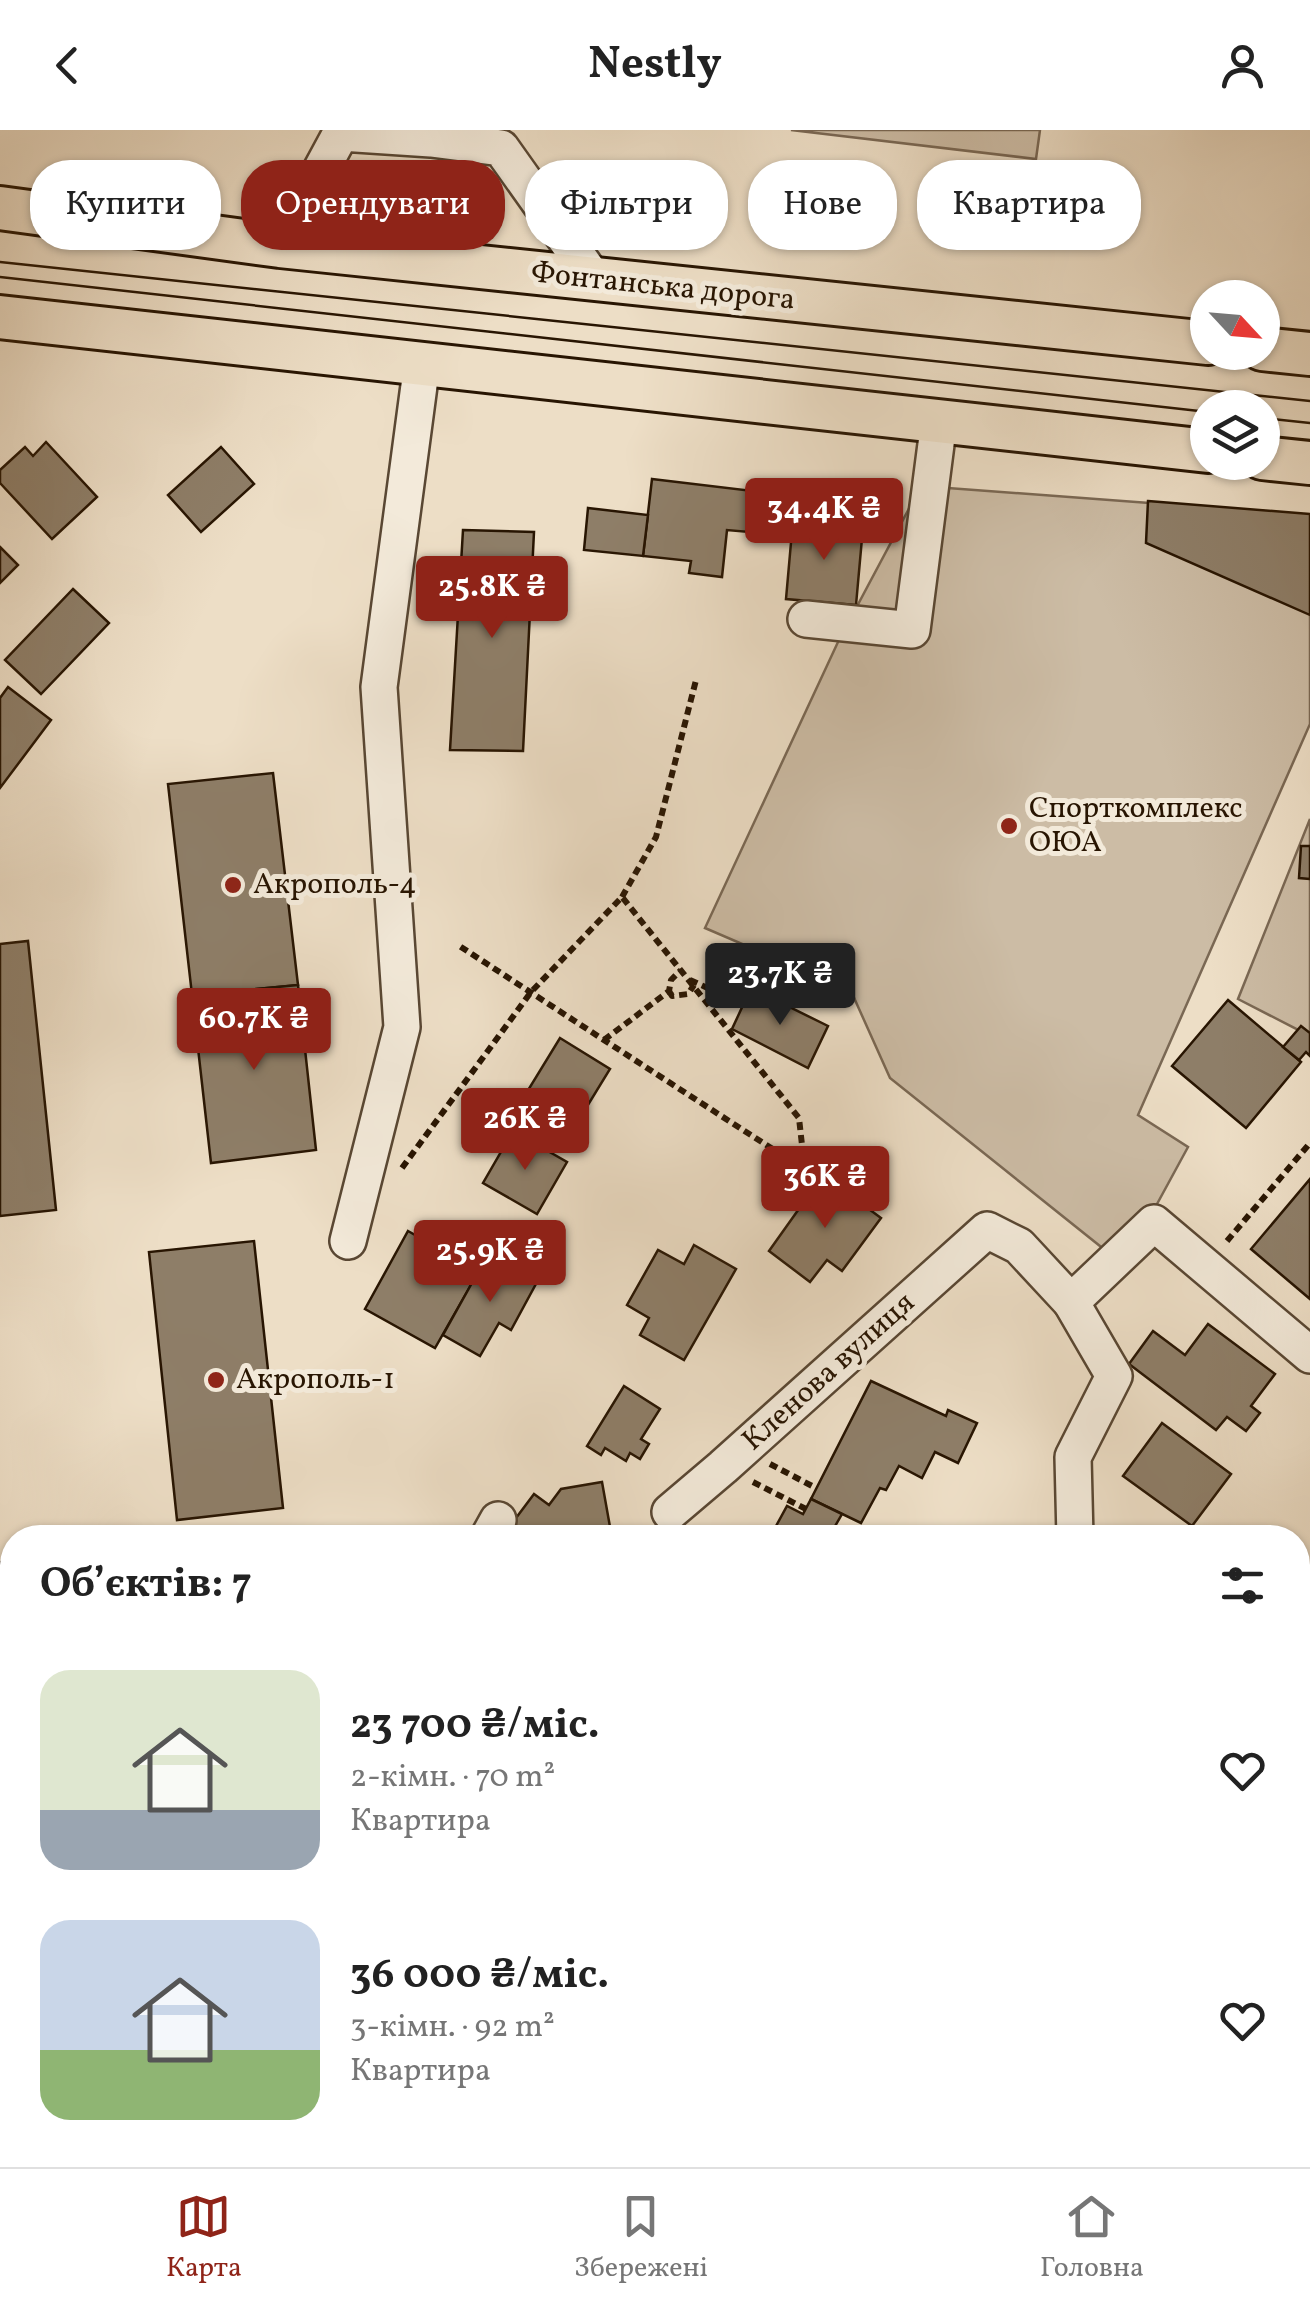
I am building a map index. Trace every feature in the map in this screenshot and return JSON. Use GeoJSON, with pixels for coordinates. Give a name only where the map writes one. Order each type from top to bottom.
{"type":"FeatureCollection","features":[{"type":"Feature","properties":{"kind":"main road","name":"Фонтанська дорога"},"geometry":{"type":"LineString","coordinates":[[0,208],[241,241]]}},
{"type":"Feature","properties":{"kind":"main road","name":"Фонтанська дорога"},"geometry":{"type":"LineString","coordinates":[[318,250],[1190,341]]}},
{"type":"Feature","properties":{"kind":"main road"},"geometry":{"type":"LineString","coordinates":[[0,317],[1190,449]]}},
{"type":"Feature","properties":{"kind":"main road"},"geometry":{"type":"LineString","coordinates":[[1280,351],[1310,354]]}},
{"type":"Feature","properties":{"kind":"main road"},"geometry":{"type":"LineString","coordinates":[[1280,460],[1310,463]]}},
{"type":"Feature","properties":{"kind":"street"},"geometry":{"type":"LineString","coordinates":[[326,160],[341,133],[501,148],[594,279]]}},
{"type":"Feature","properties":{"kind":"street"},"geometry":{"type":"LineString","coordinates":[[348,1241],[402,1027],[379,687],[422,364]]}},
{"type":"Feature","properties":{"kind":"street"},"geometry":{"type":"LineString","coordinates":[[806,620],[912,630],[939,421]]}},
{"type":"Feature","properties":{"kind":"street"},"geometry":{"type":"LineString","coordinates":[[1075,1525],[1073,1457],[1114,1376],[1071,1302],[1154,1223],[1310,1356]]}},
{"type":"Feature","properties":{"kind":"street","name":"Кленова вулиця"},"geometry":{"type":"LineString","coordinates":[[670,1512],[987,1230],[1019,1246],[1071,1302]]}},
{"type":"Feature","properties":{"kind":"path"},"geometry":{"type":"LineString","coordinates":[[394,1179],[531,992],[622,897],[656,837],[696,680]]}},
{"type":"Feature","properties":{"kind":"path"},"geometry":{"type":"LineString","coordinates":[[458,945],[784,1158],[802,1154],[800,1118],[622,897]]}},
{"type":"Feature","properties":{"kind":"path"},"geometry":{"type":"LineString","coordinates":[[682,970],[671,980],[672,996],[688,994],[691,982]]}},
{"type":"Feature","properties":{"kind":"path"},"geometry":{"type":"LineString","coordinates":[[691,982],[743,1004]]}},
{"type":"Feature","properties":{"kind":"path"},"geometry":{"type":"LineString","coordinates":[[604,1040],[669,991]]}},
{"type":"Feature","properties":{"kind":"path"},"geometry":{"type":"LineString","coordinates":[[1205,1268],[1310,1142]]}},
{"type":"Feature","properties":{"kind":"path"},"geometry":{"type":"LineString","coordinates":[[733,1459],[816,1488]]}},
{"type":"Feature","properties":{"kind":"path"},"geometry":{"type":"LineString","coordinates":[[733,1459],[806,1509]]}},
{"type":"Feature","properties":{"kind":"shaded area"},"geometry":{"type":"Polygon","coordinates":[[[791,130],[1040,130],[1036,159],[791,130]]]}},
{"type":"Feature","properties":{"kind":"shaded area","name":"Спорткомплекс ОЮА"},"geometry":{"type":"Polygon","coordinates":[[[921,486],[1310,515],[1310,724],[1138,1115],[1188,1147],[1157,1204],[1105,1250],[890,1078],[851,991],[705,928],[838,642],[921,486]]]}},
{"type":"Feature","properties":{"kind":"shaded area"},"geometry":{"type":"Polygon","coordinates":[[[1310,819],[1310,1036],[1238,999],[1310,819]]]}},
{"type":"Feature","properties":{"kind":"building"},"geometry":{"type":"Polygon","coordinates":[[[46,442],[97,497],[52,539],[0,483],[0,470],[25,447],[33,456],[46,442]]]}},
{"type":"Feature","properties":{"kind":"building"},"geometry":{"type":"Polygon","coordinates":[[[221,447],[254,484],[201,532],[168,495],[221,447]]]}},
{"type":"Feature","properties":{"kind":"building"},"geometry":{"type":"Polygon","coordinates":[[[652,479],[753,491],[749,532],[727,530],[722,577],[689,573],[691,561],[643,556],[652,479]]]}},
{"type":"Feature","properties":{"kind":"building"},"geometry":{"type":"Polygon","coordinates":[[[1148,501],[1310,514],[1310,615],[1146,543],[1148,501]]]}},
{"type":"Feature","properties":{"kind":"building"},"geometry":{"type":"Polygon","coordinates":[[[588,508],[648,515],[643,556],[584,550],[588,508]]]}},
{"type":"Feature","properties":{"kind":"building"},"geometry":{"type":"Polygon","coordinates":[[[793,520],[863,527],[856,605],[786,599],[793,520]]]}},
{"type":"Feature","properties":{"kind":"building"},"geometry":{"type":"Polygon","coordinates":[[[463,530],[534,532],[523,751],[450,750],[463,530]]]}},
{"type":"Feature","properties":{"kind":"building"},"geometry":{"type":"Polygon","coordinates":[[[0,547],[18,565],[0,583],[0,547]]]}},
{"type":"Feature","properties":{"kind":"building"},"geometry":{"type":"Polygon","coordinates":[[[73,589],[109,623],[41,694],[5,660],[73,589]]]}},
{"type":"Feature","properties":{"kind":"building"},"geometry":{"type":"Polygon","coordinates":[[[8,687],[51,720],[0,788],[0,698],[8,687]]]}},
{"type":"Feature","properties":{"kind":"building","name":"Акрополь-4"},"geometry":{"type":"Polygon","coordinates":[[[273,773],[298,985],[192,995],[168,784],[273,773]]]}},
{"type":"Feature","properties":{"kind":"building"},"geometry":{"type":"Polygon","coordinates":[[[1301,846],[1310,846],[1310,879],[1299,878],[1301,846]]]}},
{"type":"Feature","properties":{"kind":"building"},"geometry":{"type":"Polygon","coordinates":[[[28,941],[56,1210],[0,1216],[0,944],[28,941]]]}},
{"type":"Feature","properties":{"kind":"building"},"geometry":{"type":"Polygon","coordinates":[[[298,985],[316,1150],[211,1163],[192,995],[298,985]]]}},
{"type":"Feature","properties":{"kind":"building"},"geometry":{"type":"Polygon","coordinates":[[[751,988],[828,1026],[808,1068],[732,1029],[751,988]]]}},
{"type":"Feature","properties":{"kind":"building"},"geometry":{"type":"Polygon","coordinates":[[[1228,1000],[1301,1062],[1246,1128],[1172,1066],[1228,1000]]]}},
{"type":"Feature","properties":{"kind":"building"},"geometry":{"type":"Polygon","coordinates":[[[1301,1026],[1310,1033],[1310,1056],[1306,1052],[1299,1060],[1283,1047],[1301,1026]]]}},
{"type":"Feature","properties":{"kind":"building"},"geometry":{"type":"Polygon","coordinates":[[[560,1038],[610,1069],[572,1131],[522,1100],[560,1038]]]}},
{"type":"Feature","properties":{"kind":"building"},"geometry":{"type":"Polygon","coordinates":[[[513,1131],[567,1162],[537,1214],[483,1183],[513,1131]]]}},
{"type":"Feature","properties":{"kind":"building"},"geometry":{"type":"Polygon","coordinates":[[[823,1175],[881,1218],[842,1271],[827,1260],[810,1282],[769,1251],[823,1175]]]}},
{"type":"Feature","properties":{"kind":"building"},"geometry":{"type":"Polygon","coordinates":[[[1310,1179],[1310,1299],[1251,1249],[1310,1179]]]}},
{"type":"Feature","properties":{"kind":"building"},"geometry":{"type":"Polygon","coordinates":[[[408,1231],[479,1271],[435,1348],[365,1309],[408,1231]]]}},
{"type":"Feature","properties":{"kind":"building","name":"Акрополь-1"},"geometry":{"type":"Polygon","coordinates":[[[254,1241],[283,1508],[177,1520],[149,1252],[254,1241]]]}},
{"type":"Feature","properties":{"kind":"building"},"geometry":{"type":"Polygon","coordinates":[[[694,1245],[736,1269],[684,1360],[640,1335],[649,1318],[627,1305],[658,1250],[684,1264],[694,1245]]]}},
{"type":"Feature","properties":{"kind":"building"},"geometry":{"type":"Polygon","coordinates":[[[488,1254],[537,1282],[511,1330],[499,1323],[480,1356],[443,1335],[488,1254]]]}},
{"type":"Feature","properties":{"kind":"building"},"geometry":{"type":"Polygon","coordinates":[[[1208,1324],[1275,1374],[1251,1406],[1260,1413],[1246,1431],[1227,1417],[1216,1430],[1129,1364],[1153,1331],[1185,1355],[1208,1324]]]}},
{"type":"Feature","properties":{"kind":"building"},"geometry":{"type":"Polygon","coordinates":[[[871,1381],[946,1416],[948,1410],[977,1423],[958,1463],[935,1452],[922,1478],[899,1466],[886,1490],[880,1488],[861,1523],[811,1499],[871,1381]]]}},
{"type":"Feature","properties":{"kind":"building"},"geometry":{"type":"Polygon","coordinates":[[[624,1386],[660,1409],[641,1439],[649,1444],[640,1459],[630,1453],[626,1461],[605,1448],[601,1455],[587,1446],[624,1386]]]}},
{"type":"Feature","properties":{"kind":"building"},"geometry":{"type":"Polygon","coordinates":[[[1162,1423],[1231,1474],[1193,1525],[1123,1476],[1162,1423]]]}},
{"type":"Feature","properties":{"kind":"building"},"geometry":{"type":"Polygon","coordinates":[[[602,1482],[610,1525],[511,1525],[534,1494],[549,1505],[561,1489],[602,1482]]]}},
{"type":"Feature","properties":{"kind":"building"},"geometry":{"type":"Polygon","coordinates":[[[811,1499],[842,1514],[836,1525],[777,1525],[787,1506],[803,1514],[811,1499]]]}},
{"type":"Feature","properties":{"kind":"tram line"},"geometry":{"type":"LineString","coordinates":[[0,262],[1310,401]]}},
{"type":"Feature","properties":{"kind":"tram line"},"geometry":{"type":"LineString","coordinates":[[0,277],[1190,410]]}},
{"type":"Feature","properties":{"kind":"tram line"},"geometry":{"type":"LineString","coordinates":[[1280,420],[1310,423]]}},
{"type":"Feature","properties":{"kind":"place","name":"Спорткомплекс ОЮА"},"geometry":{"type":"Point","coordinates":[1009,826]}},
{"type":"Feature","properties":{"kind":"place","name":"Акрополь-4"},"geometry":{"type":"Point","coordinates":[233,885]}},
{"type":"Feature","properties":{"kind":"place","name":"Акрополь-1"},"geometry":{"type":"Point","coordinates":[216,1380]}}]}
